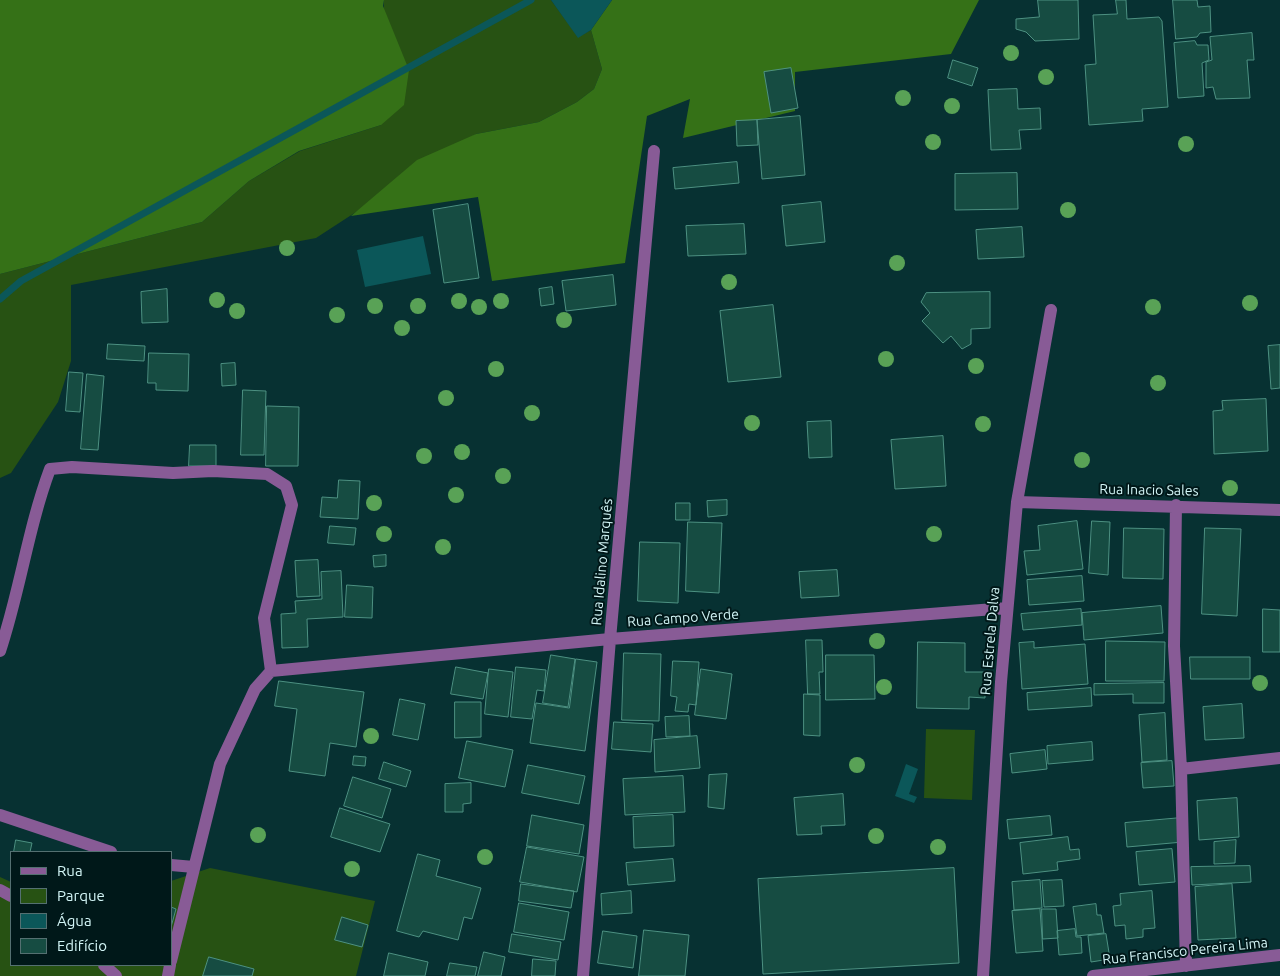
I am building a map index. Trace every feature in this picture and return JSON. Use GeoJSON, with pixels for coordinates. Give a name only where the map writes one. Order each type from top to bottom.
{"type":"FeatureCollection","features":[{"type":"Feature","properties":{"kind":"street","name":"Rua Idalino Marquês"},"geometry":{"type":"LineString","coordinates":[[582,976],[654,151]]}},
{"type":"Feature","properties":{"kind":"street","name":"Rua Estrela Dalva"},"geometry":{"type":"LineString","coordinates":[[983,976],[1007,608],[1017,502],[1051,310]]}},
{"type":"Feature","properties":{"kind":"street"},"geometry":{"type":"LineString","coordinates":[[0,651],[12,614],[42,490],[50,469],[72,467],[155,472],[213,471],[267,474],[286,486],[292,506],[264,618],[271,671],[255,689],[220,764],[172,957]]}},
{"type":"Feature","properties":{"kind":"street","name":"Rua Inacio Sales"},"geometry":{"type":"LineString","coordinates":[[1017,502],[1280,510]]}},
{"type":"Feature","properties":{"kind":"street"},"geometry":{"type":"LineString","coordinates":[[1176,506],[1174,646],[1181,769],[1186,966]]}},
{"type":"Feature","properties":{"kind":"street","name":"Rua Campo Verde"},"geometry":{"type":"LineString","coordinates":[[271,671],[610,639],[1007,608]]}},
{"type":"Feature","properties":{"kind":"street"},"geometry":{"type":"LineString","coordinates":[[1181,769],[1280,758]]}},
{"type":"Feature","properties":{"kind":"street"},"geometry":{"type":"LineString","coordinates":[[0,814],[109,851]]}},
{"type":"Feature","properties":{"kind":"street"},"geometry":{"type":"LineString","coordinates":[[172,865],[194,867]]}},
{"type":"Feature","properties":{"kind":"street","name":"Rua Francisco Pereira Lima"},"geometry":{"type":"LineString","coordinates":[[1093,976],[1280,955]]}},
{"type":"Feature","properties":{"kind":"street"},"geometry":{"type":"LineString","coordinates":[[105,966],[116,976]]}},
{"type":"Feature","properties":{"kind":"green space"},"geometry":{"type":"Polygon","coordinates":[[[0,0],[384,0],[383,6],[409,70],[404,105],[381,125],[299,151],[249,181],[202,222],[0,274],[0,0]]]}},
{"type":"Feature","properties":{"kind":"green space"},"geometry":{"type":"Polygon","coordinates":[[[384,0],[551,0],[578,37],[591,30],[602,69],[594,89],[577,102],[539,122],[476,134],[316,238],[71,285],[71,361],[58,402],[11,473],[0,478],[0,274],[202,222],[249,181],[300,151],[381,125],[384,0]]]}},
{"type":"Feature","properties":{"kind":"green space"},"geometry":{"type":"Polygon","coordinates":[[[612,0],[979,0],[951,54],[795,72],[795,111],[683,138],[690,99],[647,116],[625,263],[492,281],[478,197],[351,216],[417,160],[476,134],[539,122],[577,102],[594,89],[602,69],[591,30],[612,0]]]}},
{"type":"Feature","properties":{"kind":"green space"},"geometry":{"type":"Polygon","coordinates":[[[926,729],[975,730],[972,800],[924,798],[926,729]]]}},
{"type":"Feature","properties":{"kind":"green space"},"geometry":{"type":"Polygon","coordinates":[[[210,868],[375,901],[356,976],[0,976],[0,877],[10,882],[10,966],[172,966],[172,881],[210,868]]]}},
{"type":"Feature","properties":{"kind":"water"},"geometry":{"type":"Polygon","coordinates":[[[551,0],[612,0],[591,30],[578,38],[551,0]]]}},
{"type":"Feature","properties":{"kind":"water"},"geometry":{"type":"Polygon","coordinates":[[[423,236],[431,274],[365,287],[357,250],[423,236]]]}},
{"type":"Feature","properties":{"kind":"water"},"geometry":{"type":"Polygon","coordinates":[[[906,764],[918,769],[909,794],[917,797],[914,803],[895,796],[906,764]]]}},
{"type":"Feature","properties":{"kind":"building"},"geometry":{"type":"Polygon","coordinates":[[[1038,0],[1078,0],[1079,39],[1035,41],[1026,32],[1016,29],[1016,19],[1039,17],[1038,0]]]}},
{"type":"Feature","properties":{"kind":"building"},"geometry":{"type":"Polygon","coordinates":[[[1116,0],[1126,0],[1127,19],[1159,17],[1162,21],[1168,107],[1142,109],[1143,121],[1089,125],[1085,65],[1096,64],[1093,15],[1117,14],[1116,0]]]}},
{"type":"Feature","properties":{"kind":"building"},"geometry":{"type":"Polygon","coordinates":[[[1173,0],[1197,0],[1198,7],[1210,6],[1211,32],[1200,33],[1197,37],[1176,39],[1173,0]]]}},
{"type":"Feature","properties":{"kind":"building"},"geometry":{"type":"Polygon","coordinates":[[[1252,33],[1254,60],[1247,60],[1250,98],[1216,99],[1213,87],[1206,88],[1206,62],[1212,60],[1210,37],[1252,33]]]}},
{"type":"Feature","properties":{"kind":"building"},"geometry":{"type":"Polygon","coordinates":[[[1195,41],[1197,45],[1208,45],[1209,60],[1202,63],[1204,96],[1178,98],[1174,43],[1195,41]]]}},
{"type":"Feature","properties":{"kind":"building"},"geometry":{"type":"Polygon","coordinates":[[[953,60],[978,68],[972,86],[948,78],[953,60]]]}},
{"type":"Feature","properties":{"kind":"building"},"geometry":{"type":"Polygon","coordinates":[[[791,68],[798,108],[771,113],[764,72],[791,68]]]}},
{"type":"Feature","properties":{"kind":"building"},"geometry":{"type":"Polygon","coordinates":[[[1017,89],[1018,109],[1040,108],[1041,129],[1019,130],[1021,149],[991,150],[988,90],[1017,89]]]}},
{"type":"Feature","properties":{"kind":"building"},"geometry":{"type":"Polygon","coordinates":[[[800,116],[805,175],[762,179],[757,120],[800,116]]]}},
{"type":"Feature","properties":{"kind":"building"},"geometry":{"type":"Polygon","coordinates":[[[757,120],[758,145],[737,146],[736,121],[757,120]]]}},
{"type":"Feature","properties":{"kind":"building"},"geometry":{"type":"Polygon","coordinates":[[[737,162],[739,183],[675,189],[673,168],[737,162]]]}},
{"type":"Feature","properties":{"kind":"building"},"geometry":{"type":"Polygon","coordinates":[[[1017,173],[1018,209],[955,210],[955,174],[1017,173]]]}},
{"type":"Feature","properties":{"kind":"building"},"geometry":{"type":"Polygon","coordinates":[[[821,202],[825,242],[786,246],[782,206],[821,202]]]}},
{"type":"Feature","properties":{"kind":"building"},"geometry":{"type":"Polygon","coordinates":[[[468,204],[479,278],[444,283],[433,210],[468,204]]]}},
{"type":"Feature","properties":{"kind":"building"},"geometry":{"type":"Polygon","coordinates":[[[744,224],[746,254],[688,256],[686,226],[744,224]]]}},
{"type":"Feature","properties":{"kind":"building"},"geometry":{"type":"Polygon","coordinates":[[[1022,227],[1024,257],[978,259],[976,230],[1022,227]]]}},
{"type":"Feature","properties":{"kind":"building"},"geometry":{"type":"Polygon","coordinates":[[[613,275],[616,305],[566,311],[562,281],[613,275]]]}},
{"type":"Feature","properties":{"kind":"building"},"geometry":{"type":"Polygon","coordinates":[[[552,287],[554,304],[541,306],[539,289],[552,287]]]}},
{"type":"Feature","properties":{"kind":"building"},"geometry":{"type":"Polygon","coordinates":[[[167,289],[168,322],[142,323],[141,292],[167,289]]]}},
{"type":"Feature","properties":{"kind":"building"},"geometry":{"type":"Polygon","coordinates":[[[990,292],[990,328],[971,329],[971,344],[962,349],[951,336],[943,343],[922,321],[930,313],[921,302],[926,293],[990,292]]]}},
{"type":"Feature","properties":{"kind":"building"},"geometry":{"type":"Polygon","coordinates":[[[773,305],[781,377],[728,382],[720,311],[773,305]]]}},
{"type":"Feature","properties":{"kind":"building"},"geometry":{"type":"Polygon","coordinates":[[[108,344],[145,346],[144,361],[107,359],[108,344]]]}},
{"type":"Feature","properties":{"kind":"building"},"geometry":{"type":"Polygon","coordinates":[[[1280,345],[1280,388],[1271,389],[1268,346],[1280,345]]]}},
{"type":"Feature","properties":{"kind":"building"},"geometry":{"type":"Polygon","coordinates":[[[149,353],[189,354],[188,391],[156,390],[156,383],[148,383],[149,353]]]}},
{"type":"Feature","properties":{"kind":"building"},"geometry":{"type":"Polygon","coordinates":[[[235,363],[236,385],[222,386],[221,364],[235,363]]]}},
{"type":"Feature","properties":{"kind":"building"},"geometry":{"type":"Polygon","coordinates":[[[69,372],[83,373],[80,412],[66,411],[69,372]]]}},
{"type":"Feature","properties":{"kind":"building"},"geometry":{"type":"Polygon","coordinates":[[[87,374],[104,376],[98,450],[81,449],[87,374]]]}},
{"type":"Feature","properties":{"kind":"building"},"geometry":{"type":"Polygon","coordinates":[[[243,390],[266,391],[264,455],[241,455],[243,390]]]}},
{"type":"Feature","properties":{"kind":"building"},"geometry":{"type":"Polygon","coordinates":[[[1266,399],[1268,451],[1214,454],[1213,411],[1223,410],[1222,401],[1266,399]]]}},
{"type":"Feature","properties":{"kind":"building"},"geometry":{"type":"Polygon","coordinates":[[[267,406],[299,407],[298,466],[266,466],[267,406]]]}},
{"type":"Feature","properties":{"kind":"building"},"geometry":{"type":"Polygon","coordinates":[[[831,421],[832,457],[809,458],[807,422],[831,421]]]}},
{"type":"Feature","properties":{"kind":"building"},"geometry":{"type":"Polygon","coordinates":[[[943,436],[946,486],[895,489],[891,440],[943,436]]]}},
{"type":"Feature","properties":{"kind":"building"},"geometry":{"type":"Polygon","coordinates":[[[190,445],[216,445],[216,466],[189,466],[190,445]]]}},
{"type":"Feature","properties":{"kind":"building"},"geometry":{"type":"Polygon","coordinates":[[[339,480],[360,481],[358,519],[320,517],[322,497],[337,498],[339,480]]]}},
{"type":"Feature","properties":{"kind":"building"},"geometry":{"type":"Polygon","coordinates":[[[727,500],[727,515],[708,517],[707,501],[727,500]]]}},
{"type":"Feature","properties":{"kind":"building"},"geometry":{"type":"Polygon","coordinates":[[[676,503],[690,503],[690,520],[676,520],[676,503]]]}},
{"type":"Feature","properties":{"kind":"building"},"geometry":{"type":"Polygon","coordinates":[[[1077,521],[1083,569],[1027,575],[1024,551],[1040,550],[1038,526],[1077,521]]]}},
{"type":"Feature","properties":{"kind":"building"},"geometry":{"type":"Polygon","coordinates":[[[1092,521],[1110,522],[1108,575],[1089,573],[1092,521]]]}},
{"type":"Feature","properties":{"kind":"building"},"geometry":{"type":"Polygon","coordinates":[[[688,522],[722,523],[719,593],[686,591],[688,522]]]}},
{"type":"Feature","properties":{"kind":"building"},"geometry":{"type":"Polygon","coordinates":[[[330,526],[356,528],[354,545],[328,543],[330,526]]]}},
{"type":"Feature","properties":{"kind":"building"},"geometry":{"type":"Polygon","coordinates":[[[1124,528],[1164,529],[1163,579],[1123,578],[1124,528]]]}},
{"type":"Feature","properties":{"kind":"building"},"geometry":{"type":"Polygon","coordinates":[[[1205,528],[1241,529],[1237,616],[1202,614],[1205,528]]]}},
{"type":"Feature","properties":{"kind":"building"},"geometry":{"type":"Polygon","coordinates":[[[640,542],[680,543],[678,603],[638,601],[640,542]]]}},
{"type":"Feature","properties":{"kind":"building"},"geometry":{"type":"Polygon","coordinates":[[[386,555],[386,566],[374,567],[373,556],[386,555]]]}},
{"type":"Feature","properties":{"kind":"building"},"geometry":{"type":"Polygon","coordinates":[[[318,560],[320,596],[297,597],[295,561],[318,560]]]}},
{"type":"Feature","properties":{"kind":"building"},"geometry":{"type":"Polygon","coordinates":[[[837,570],[839,596],[801,598],[799,572],[837,570]]]}},
{"type":"Feature","properties":{"kind":"building"},"geometry":{"type":"Polygon","coordinates":[[[341,571],[343,617],[307,619],[308,647],[282,648],[281,614],[296,613],[295,601],[322,599],[321,572],[341,571]]]}},
{"type":"Feature","properties":{"kind":"building"},"geometry":{"type":"Polygon","coordinates":[[[1082,576],[1084,601],[1029,605],[1027,580],[1082,576]]]}},
{"type":"Feature","properties":{"kind":"building"},"geometry":{"type":"Polygon","coordinates":[[[347,585],[373,587],[372,618],[345,617],[347,585]]]}},
{"type":"Feature","properties":{"kind":"building"},"geometry":{"type":"Polygon","coordinates":[[[1161,606],[1163,633],[1084,640],[1082,613],[1161,606]]]}},
{"type":"Feature","properties":{"kind":"building"},"geometry":{"type":"Polygon","coordinates":[[[1081,609],[1082,625],[1023,630],[1021,614],[1081,609]]]}},
{"type":"Feature","properties":{"kind":"building"},"geometry":{"type":"Polygon","coordinates":[[[1263,609],[1280,610],[1280,652],[1263,652],[1263,609]]]}},
{"type":"Feature","properties":{"kind":"building"},"geometry":{"type":"Polygon","coordinates":[[[806,640],[822,640],[823,672],[819,672],[820,694],[808,694],[806,640]]]}},
{"type":"Feature","properties":{"kind":"building"},"geometry":{"type":"Polygon","coordinates":[[[1106,641],[1165,642],[1164,681],[1106,681],[1106,641]]]}},
{"type":"Feature","properties":{"kind":"building"},"geometry":{"type":"Polygon","coordinates":[[[918,642],[965,643],[965,672],[985,672],[985,698],[969,697],[969,709],[917,708],[918,642]]]}},
{"type":"Feature","properties":{"kind":"building"},"geometry":{"type":"Polygon","coordinates":[[[1034,642],[1034,648],[1085,644],[1088,684],[1022,689],[1019,643],[1034,642]]]}},
{"type":"Feature","properties":{"kind":"building"},"geometry":{"type":"Polygon","coordinates":[[[624,653],[661,654],[659,721],[622,720],[624,653]]]}},
{"type":"Feature","properties":{"kind":"building"},"geometry":{"type":"Polygon","coordinates":[[[551,655],[575,659],[568,707],[543,703],[551,655]]]}},
{"type":"Feature","properties":{"kind":"building"},"geometry":{"type":"Polygon","coordinates":[[[826,655],[874,655],[875,699],[826,700],[826,655]]]}},
{"type":"Feature","properties":{"kind":"building"},"geometry":{"type":"Polygon","coordinates":[[[1190,657],[1250,657],[1250,679],[1191,679],[1190,657]]]}},
{"type":"Feature","properties":{"kind":"building"},"geometry":{"type":"Polygon","coordinates":[[[576,659],[597,662],[585,751],[530,743],[536,703],[569,708],[576,659]]]}},
{"type":"Feature","properties":{"kind":"building"},"geometry":{"type":"Polygon","coordinates":[[[673,661],[699,662],[696,705],[689,704],[688,712],[675,711],[677,697],[671,696],[673,661]]]}},
{"type":"Feature","properties":{"kind":"building"},"geometry":{"type":"Polygon","coordinates":[[[456,667],[488,673],[483,699],[451,694],[456,667]]]}},
{"type":"Feature","properties":{"kind":"building"},"geometry":{"type":"Polygon","coordinates":[[[516,667],[546,670],[544,691],[537,690],[532,719],[511,717],[516,667]]]}},
{"type":"Feature","properties":{"kind":"building"},"geometry":{"type":"Polygon","coordinates":[[[489,669],[513,672],[508,717],[485,714],[489,669]]]}},
{"type":"Feature","properties":{"kind":"building"},"geometry":{"type":"Polygon","coordinates":[[[701,669],[732,674],[726,719],[695,715],[701,669]]]}},
{"type":"Feature","properties":{"kind":"building"},"geometry":{"type":"Polygon","coordinates":[[[279,681],[364,692],[356,747],[330,743],[325,776],[289,771],[297,709],[275,706],[279,681]]]}},
{"type":"Feature","properties":{"kind":"building"},"geometry":{"type":"Polygon","coordinates":[[[1164,683],[1164,703],[1133,703],[1133,694],[1094,695],[1094,684],[1164,683]]]}},
{"type":"Feature","properties":{"kind":"building"},"geometry":{"type":"Polygon","coordinates":[[[1091,688],[1092,706],[1028,710],[1027,693],[1091,688]]]}},
{"type":"Feature","properties":{"kind":"building"},"geometry":{"type":"Polygon","coordinates":[[[804,694],[820,695],[820,736],[804,735],[804,694]]]}},
{"type":"Feature","properties":{"kind":"building"},"geometry":{"type":"Polygon","coordinates":[[[400,699],[425,704],[418,740],[393,735],[400,699]]]}},
{"type":"Feature","properties":{"kind":"building"},"geometry":{"type":"Polygon","coordinates":[[[455,702],[481,702],[481,737],[455,738],[455,702]]]}},
{"type":"Feature","properties":{"kind":"building"},"geometry":{"type":"Polygon","coordinates":[[[1242,704],[1244,738],[1205,740],[1203,707],[1242,704]]]}},
{"type":"Feature","properties":{"kind":"building"},"geometry":{"type":"Polygon","coordinates":[[[1165,713],[1167,760],[1142,762],[1139,715],[1165,713]]]}},
{"type":"Feature","properties":{"kind":"building"},"geometry":{"type":"Polygon","coordinates":[[[689,716],[690,736],[666,737],[665,717],[689,716]]]}},
{"type":"Feature","properties":{"kind":"building"},"geometry":{"type":"Polygon","coordinates":[[[614,722],[653,724],[651,752],[612,749],[614,722]]]}},
{"type":"Feature","properties":{"kind":"building"},"geometry":{"type":"Polygon","coordinates":[[[697,736],[700,768],[655,772],[654,740],[697,736]]]}},
{"type":"Feature","properties":{"kind":"building"},"geometry":{"type":"Polygon","coordinates":[[[467,741],[513,750],[505,787],[459,778],[467,741]]]}},
{"type":"Feature","properties":{"kind":"building"},"geometry":{"type":"Polygon","coordinates":[[[1092,742],[1093,760],[1048,764],[1047,746],[1092,742]]]}},
{"type":"Feature","properties":{"kind":"building"},"geometry":{"type":"Polygon","coordinates":[[[1045,750],[1047,769],[1012,773],[1010,754],[1045,750]]]}},
{"type":"Feature","properties":{"kind":"building"},"geometry":{"type":"Polygon","coordinates":[[[354,756],[366,757],[365,766],[353,765],[354,756]]]}},
{"type":"Feature","properties":{"kind":"building"},"geometry":{"type":"Polygon","coordinates":[[[1172,761],[1174,786],[1143,788],[1141,763],[1172,761]]]}},
{"type":"Feature","properties":{"kind":"building"},"geometry":{"type":"Polygon","coordinates":[[[384,762],[411,771],[406,787],[379,779],[384,762]]]}},
{"type":"Feature","properties":{"kind":"building"},"geometry":{"type":"Polygon","coordinates":[[[528,765],[585,776],[579,804],[522,793],[528,765]]]}},
{"type":"Feature","properties":{"kind":"building"},"geometry":{"type":"Polygon","coordinates":[[[727,774],[724,809],[708,807],[709,775],[727,774]]]}},
{"type":"Feature","properties":{"kind":"building"},"geometry":{"type":"Polygon","coordinates":[[[683,776],[685,812],[625,815],[623,779],[683,776]]]}},
{"type":"Feature","properties":{"kind":"building"},"geometry":{"type":"Polygon","coordinates":[[[353,777],[391,789],[382,818],[344,806],[353,777]]]}},
{"type":"Feature","properties":{"kind":"building"},"geometry":{"type":"Polygon","coordinates":[[[471,783],[471,803],[463,804],[463,812],[445,812],[445,784],[471,783]]]}},
{"type":"Feature","properties":{"kind":"building"},"geometry":{"type":"Polygon","coordinates":[[[843,794],[845,825],[821,826],[822,834],[797,835],[794,798],[843,794]]]}},
{"type":"Feature","properties":{"kind":"building"},"geometry":{"type":"Polygon","coordinates":[[[1237,798],[1239,837],[1199,840],[1197,801],[1237,798]]]}},
{"type":"Feature","properties":{"kind":"building"},"geometry":{"type":"Polygon","coordinates":[[[340,808],[390,824],[380,852],[331,837],[340,808]]]}},
{"type":"Feature","properties":{"kind":"building"},"geometry":{"type":"Polygon","coordinates":[[[532,815],[584,825],[579,854],[527,846],[532,815]]]}},
{"type":"Feature","properties":{"kind":"building"},"geometry":{"type":"Polygon","coordinates":[[[673,815],[674,846],[634,848],[633,817],[673,815]]]}},
{"type":"Feature","properties":{"kind":"building"},"geometry":{"type":"Polygon","coordinates":[[[1050,816],[1052,835],[1009,839],[1007,820],[1050,816]]]}},
{"type":"Feature","properties":{"kind":"building"},"geometry":{"type":"Polygon","coordinates":[[[1181,818],[1183,842],[1127,847],[1125,823],[1181,818]]]}},
{"type":"Feature","properties":{"kind":"building"},"geometry":{"type":"Polygon","coordinates":[[[1068,837],[1070,850],[1079,849],[1080,859],[1057,862],[1058,870],[1023,874],[1020,843],[1068,837]]]}},
{"type":"Feature","properties":{"kind":"building"},"geometry":{"type":"Polygon","coordinates":[[[16,840],[32,843],[30,851],[14,851],[16,840]]]}},
{"type":"Feature","properties":{"kind":"building"},"geometry":{"type":"Polygon","coordinates":[[[1236,840],[1235,863],[1214,864],[1214,842],[1236,840]]]}},
{"type":"Feature","properties":{"kind":"building"},"geometry":{"type":"Polygon","coordinates":[[[527,847],[584,857],[577,892],[520,882],[527,847]]]}},
{"type":"Feature","properties":{"kind":"building"},"geometry":{"type":"Polygon","coordinates":[[[1172,849],[1175,882],[1139,885],[1136,852],[1172,849]]]}},
{"type":"Feature","properties":{"kind":"building"},"geometry":{"type":"Polygon","coordinates":[[[418,854],[440,860],[436,876],[481,888],[472,919],[464,917],[458,940],[423,931],[419,937],[397,931],[418,854]]]}},
{"type":"Feature","properties":{"kind":"building"},"geometry":{"type":"Polygon","coordinates":[[[673,859],[675,881],[628,885],[626,863],[673,859]]]}},
{"type":"Feature","properties":{"kind":"building"},"geometry":{"type":"Polygon","coordinates":[[[1250,866],[1251,882],[1192,885],[1191,867],[1250,866]]]}},
{"type":"Feature","properties":{"kind":"building"},"geometry":{"type":"Polygon","coordinates":[[[954,868],[959,963],[763,974],[758,879],[954,868]]]}},
{"type":"Feature","properties":{"kind":"building"},"geometry":{"type":"Polygon","coordinates":[[[1040,880],[1042,908],[1014,910],[1012,882],[1040,880]]]}},
{"type":"Feature","properties":{"kind":"building"},"geometry":{"type":"Polygon","coordinates":[[[1062,880],[1064,906],[1044,907],[1042,881],[1062,880]]]}},
{"type":"Feature","properties":{"kind":"building"},"geometry":{"type":"Polygon","coordinates":[[[521,884],[574,891],[571,908],[519,901],[521,884]]]}},
{"type":"Feature","properties":{"kind":"building"},"geometry":{"type":"Polygon","coordinates":[[[1232,884],[1236,938],[1198,940],[1195,887],[1232,884]]]}},
{"type":"Feature","properties":{"kind":"building"},"geometry":{"type":"Polygon","coordinates":[[[631,891],[632,913],[602,915],[601,894],[631,891]]]}},
{"type":"Feature","properties":{"kind":"building"},"geometry":{"type":"Polygon","coordinates":[[[1152,891],[1155,928],[1143,929],[1143,937],[1126,939],[1125,925],[1115,926],[1113,906],[1121,905],[1120,894],[1152,891]]]}},
{"type":"Feature","properties":{"kind":"building"},"geometry":{"type":"Polygon","coordinates":[[[519,903],[569,912],[564,940],[514,932],[519,903]]]}},
{"type":"Feature","properties":{"kind":"building"},"geometry":{"type":"Polygon","coordinates":[[[1096,904],[1097,915],[1101,915],[1104,933],[1077,936],[1073,907],[1096,904]]]}},
{"type":"Feature","properties":{"kind":"building"},"geometry":{"type":"Polygon","coordinates":[[[172,907],[176,909],[172,923],[172,907]]]}},
{"type":"Feature","properties":{"kind":"building"},"geometry":{"type":"Polygon","coordinates":[[[1040,909],[1043,951],[1016,953],[1012,911],[1040,909]]]}},
{"type":"Feature","properties":{"kind":"building"},"geometry":{"type":"Polygon","coordinates":[[[1042,909],[1056,909],[1058,938],[1043,939],[1042,909]]]}},
{"type":"Feature","properties":{"kind":"building"},"geometry":{"type":"Polygon","coordinates":[[[342,917],[368,925],[362,947],[335,940],[342,917]]]}},
{"type":"Feature","properties":{"kind":"building"},"geometry":{"type":"Polygon","coordinates":[[[1075,929],[1076,937],[1081,937],[1082,953],[1059,955],[1057,931],[1075,929]]]}},
{"type":"Feature","properties":{"kind":"building"},"geometry":{"type":"Polygon","coordinates":[[[644,930],[689,935],[685,976],[639,976],[644,930]]]}},
{"type":"Feature","properties":{"kind":"building"},"geometry":{"type":"Polygon","coordinates":[[[603,931],[637,936],[633,968],[598,963],[603,931]]]}},
{"type":"Feature","properties":{"kind":"building"},"geometry":{"type":"Polygon","coordinates":[[[512,934],[561,942],[558,960],[509,952],[512,934]]]}},
{"type":"Feature","properties":{"kind":"building"},"geometry":{"type":"Polygon","coordinates":[[[1106,934],[1110,959],[1091,962],[1088,936],[1106,934]]]}},
{"type":"Feature","properties":{"kind":"building"},"geometry":{"type":"Polygon","coordinates":[[[484,952],[505,957],[501,976],[478,976],[484,952]]]}},
{"type":"Feature","properties":{"kind":"building"},"geometry":{"type":"Polygon","coordinates":[[[389,953],[428,962],[425,976],[384,976],[389,953]]]}},
{"type":"Feature","properties":{"kind":"building"},"geometry":{"type":"Polygon","coordinates":[[[209,957],[254,969],[252,976],[203,976],[209,957]]]}},
{"type":"Feature","properties":{"kind":"building"},"geometry":{"type":"Polygon","coordinates":[[[533,959],[556,961],[555,976],[532,976],[533,959]]]}},
{"type":"Feature","properties":{"kind":"building"},"geometry":{"type":"Polygon","coordinates":[[[450,963],[477,967],[475,976],[447,976],[450,963]]]}},
{"type":"Feature","properties":{"kind":"waterway"},"geometry":{"type":"LineString","coordinates":[[0,299],[21,281],[531,0]]}}]}
